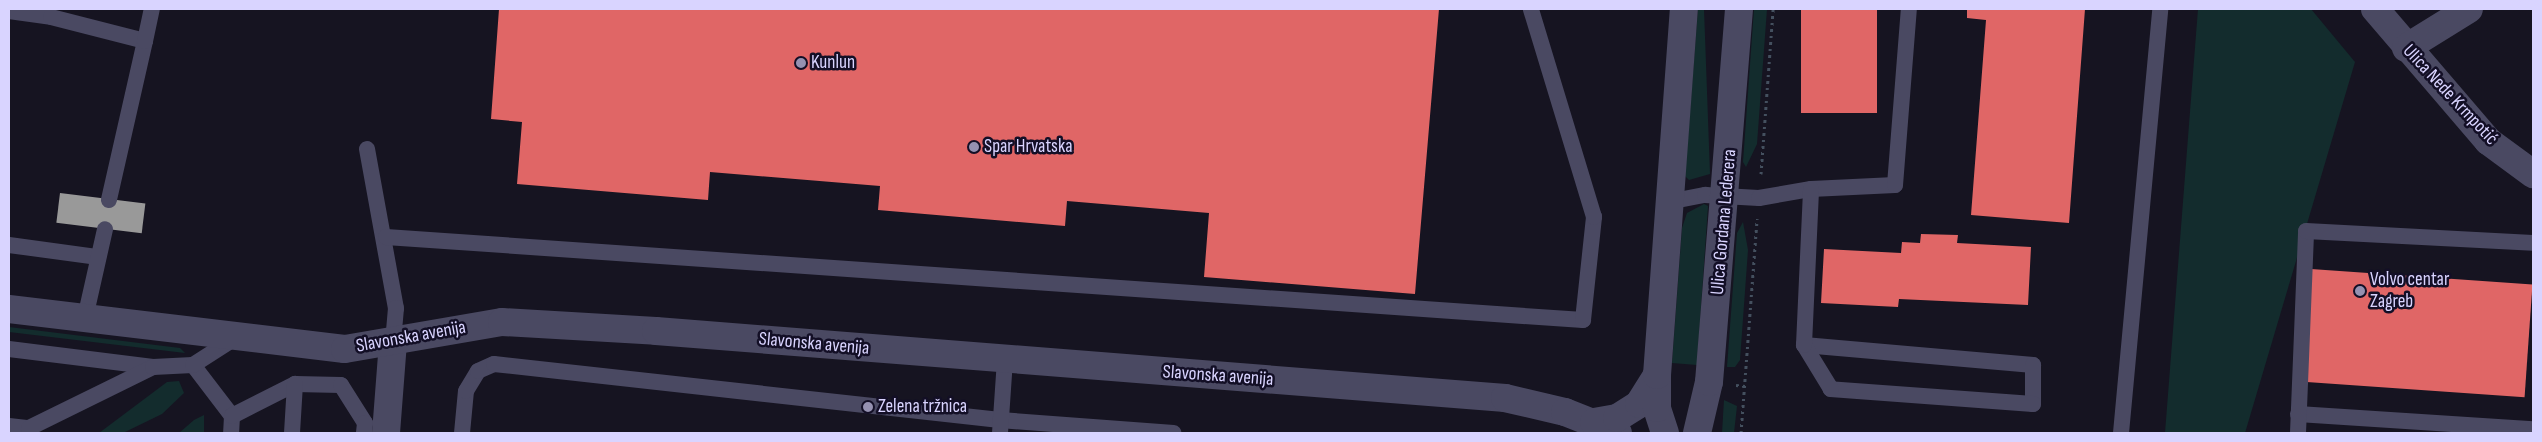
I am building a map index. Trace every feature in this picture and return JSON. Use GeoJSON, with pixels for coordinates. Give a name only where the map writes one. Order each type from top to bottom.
{"type":"FeatureCollection","features":[{"type":"Feature","properties":{"kind":"street"},"geometry":{"type":"LineString","coordinates":[[1665,433],[1657,408],[1657,375],[1668,202],[1684,9]]}},
{"type":"Feature","properties":{"kind":"street","name":"Ulica Gordana Lederera"},"geometry":{"type":"LineString","coordinates":[[1697,433],[1709,382],[1727,196],[1740,9]]}},
{"type":"Feature","properties":{"kind":"street","name":"Ulica Nede Krmpotić"},"geometry":{"type":"LineString","coordinates":[[2375,9],[2406,48],[2488,141],[2533,174]]}},
{"type":"Feature","properties":{"kind":"street"},"geometry":{"type":"LineString","coordinates":[[2406,48],[2469,9]]}},
{"type":"Feature","properties":{"kind":"street","name":"Slavonska avenija"},"geometry":{"type":"LineString","coordinates":[[9,309],[235,338],[345,349],[457,327],[527,323],[1505,398],[1606,428]]}},
{"type":"Feature","properties":{"kind":"street"},"geometry":{"type":"LineString","coordinates":[[386,433],[393,341]]}},
{"type":"Feature","properties":{"kind":"street"},"geometry":{"type":"LineString","coordinates":[[1606,428],[1617,418],[1639,404],[1657,375]]}},
{"type":"Feature","properties":{"kind":"lane"},"geometry":{"type":"LineString","coordinates":[[109,200],[152,9]]}},
{"type":"Feature","properties":{"kind":"lane"},"geometry":{"type":"LineString","coordinates":[[386,237],[1583,320],[1594,218],[1531,9]]}},
{"type":"Feature","properties":{"kind":"lane"},"geometry":{"type":"LineString","coordinates":[[1668,202],[1686,197],[1727,196],[1759,198],[1811,189],[1895,186],[1909,9]]}},
{"type":"Feature","properties":{"kind":"lane"},"geometry":{"type":"LineString","coordinates":[[2121,433],[2160,9]]}},
{"type":"Feature","properties":{"kind":"lane"},"geometry":{"type":"LineString","coordinates":[[9,11],[51,17],[145,41]]}},
{"type":"Feature","properties":{"kind":"lane"},"geometry":{"type":"LineString","coordinates":[[367,149],[386,237],[396,308],[393,341]]}},
{"type":"Feature","properties":{"kind":"lane"},"geometry":{"type":"LineString","coordinates":[[1804,344],[2033,365],[2033,404],[1831,389],[1804,344],[1811,189]]}},
{"type":"Feature","properties":{"kind":"lane"},"geometry":{"type":"LineString","coordinates":[[85,318],[105,229]]}},
{"type":"Feature","properties":{"kind":"lane"},"geometry":{"type":"LineString","coordinates":[[2298,433],[2306,231],[2533,243]]}},
{"type":"Feature","properties":{"kind":"lane"},"geometry":{"type":"LineString","coordinates":[[9,245],[98,257]]}},
{"type":"Feature","properties":{"kind":"lane"},"geometry":{"type":"LineString","coordinates":[[9,349],[153,367],[193,365],[235,338]]}},
{"type":"Feature","properties":{"kind":"lane"},"geometry":{"type":"LineString","coordinates":[[1000,426],[1005,359]]}},
{"type":"Feature","properties":{"kind":"lane"},"geometry":{"type":"LineString","coordinates":[[462,433],[466,391],[478,371],[494,364],[1000,426],[1174,433]]}},
{"type":"Feature","properties":{"kind":"lane"},"geometry":{"type":"LineString","coordinates":[[193,365],[232,416],[231,433]]}},
{"type":"Feature","properties":{"kind":"lane"},"geometry":{"type":"LineString","coordinates":[[9,426],[30,428],[153,367]]}},
{"type":"Feature","properties":{"kind":"lane"},"geometry":{"type":"LineString","coordinates":[[232,416],[295,384],[341,384],[365,423],[364,433]]}},
{"type":"Feature","properties":{"kind":"lane"},"geometry":{"type":"LineString","coordinates":[[292,433],[295,384]]}},
{"type":"Feature","properties":{"kind":"lane"},"geometry":{"type":"LineString","coordinates":[[2298,414],[2533,429]]}},
{"type":"Feature","properties":{"kind":"path"},"geometry":{"type":"LineString","coordinates":[[1761,177],[1774,9]]}},
{"type":"Feature","properties":{"kind":"path"},"geometry":{"type":"LineString","coordinates":[[1741,433],[1758,217]]}},
{"type":"Feature","properties":{"kind":"green space"},"geometry":{"type":"Polygon","coordinates":[[[1698,9],[1704,9],[1710,174],[1689,180],[1685,176],[1698,9]]]}},
{"type":"Feature","properties":{"kind":"green space"},"geometry":{"type":"Polygon","coordinates":[[[1754,9],[1767,9],[1757,144],[1746,167],[1743,162],[1754,9]]]}},
{"type":"Feature","properties":{"kind":"green space"},"geometry":{"type":"Polygon","coordinates":[[[2198,9],[2311,9],[2355,62],[2245,433],[2165,433],[2198,9]]]}},
{"type":"Feature","properties":{"kind":"green space"},"geometry":{"type":"Polygon","coordinates":[[[1704,204],[1708,206],[1697,365],[1672,363],[1682,228],[1687,213],[1704,204]]]}},
{"type":"Feature","properties":{"kind":"green space"},"geometry":{"type":"Polygon","coordinates":[[[1743,222],[1748,250],[1740,360],[1735,367],[1727,367],[1737,233],[1743,222]]]}},
{"type":"Feature","properties":{"kind":"green space"},"geometry":{"type":"Polygon","coordinates":[[[9,327],[180,348],[185,353],[9,332],[9,327]]]}},
{"type":"Feature","properties":{"kind":"green space"},"geometry":{"type":"Polygon","coordinates":[[[179,381],[184,393],[162,414],[125,432],[99,433],[167,382],[179,381]]]}},
{"type":"Feature","properties":{"kind":"green space"},"geometry":{"type":"Polygon","coordinates":[[[1724,400],[1737,406],[1734,433],[1722,433],[1724,400]]]}},
{"type":"Feature","properties":{"kind":"green space"},"geometry":{"type":"Polygon","coordinates":[[[204,415],[204,433],[179,433],[194,420],[204,415]]]}},
{"type":"Feature","properties":{"kind":"building: Shops","name":"Spar Hrvatska"},"geometry":{"type":"Polygon","coordinates":[[[499,9],[1439,9],[1415,294],[1204,277],[1209,213],[1067,201],[1065,226],[878,210],[880,186],[710,172],[708,200],[517,184],[522,122],[491,119],[499,9]]]}},
{"type":"Feature","properties":{"kind":"building: Shops"},"geometry":{"type":"Polygon","coordinates":[[[1801,9],[1877,9],[1877,113],[1801,113],[1801,9]]]}},
{"type":"Feature","properties":{"kind":"building: Shops"},"geometry":{"type":"Polygon","coordinates":[[[1967,9],[2085,9],[2069,223],[1971,215],[1986,20],[1967,18],[1967,9]]]}},
{"type":"Feature","properties":{"kind":"building: Shops"},"geometry":{"type":"Polygon","coordinates":[[[1921,234],[1958,235],[1957,243],[2031,247],[2028,305],[1899,299],[1898,307],[1821,303],[1824,249],[1901,253],[1902,242],[1920,243],[1921,234]]]}},
{"type":"Feature","properties":{"kind":"building: Shops"},"geometry":{"type":"Polygon","coordinates":[[[2311,269],[2532,284],[2525,397],[2303,382],[2311,269]]]}},
{"type":"Feature","properties":{"kind":"building: Industry"},"geometry":{"type":"Polygon","coordinates":[[[60,193],[145,203],[142,233],[56,223],[60,193]]]}},
{"type":"Feature","properties":{"kind":"place","name":"Kunlun"},"geometry":{"type":"Point","coordinates":[801,63]}},
{"type":"Feature","properties":{"kind":"place","name":"Spar Hrvatska"},"geometry":{"type":"Point","coordinates":[974,147]}},
{"type":"Feature","properties":{"kind":"place","name":"Volvo centar Zagreb"},"geometry":{"type":"Point","coordinates":[2360,291]}},
{"type":"Feature","properties":{"kind":"place","name":"Zelena tržnica"},"geometry":{"type":"Point","coordinates":[868,407]}}]}
